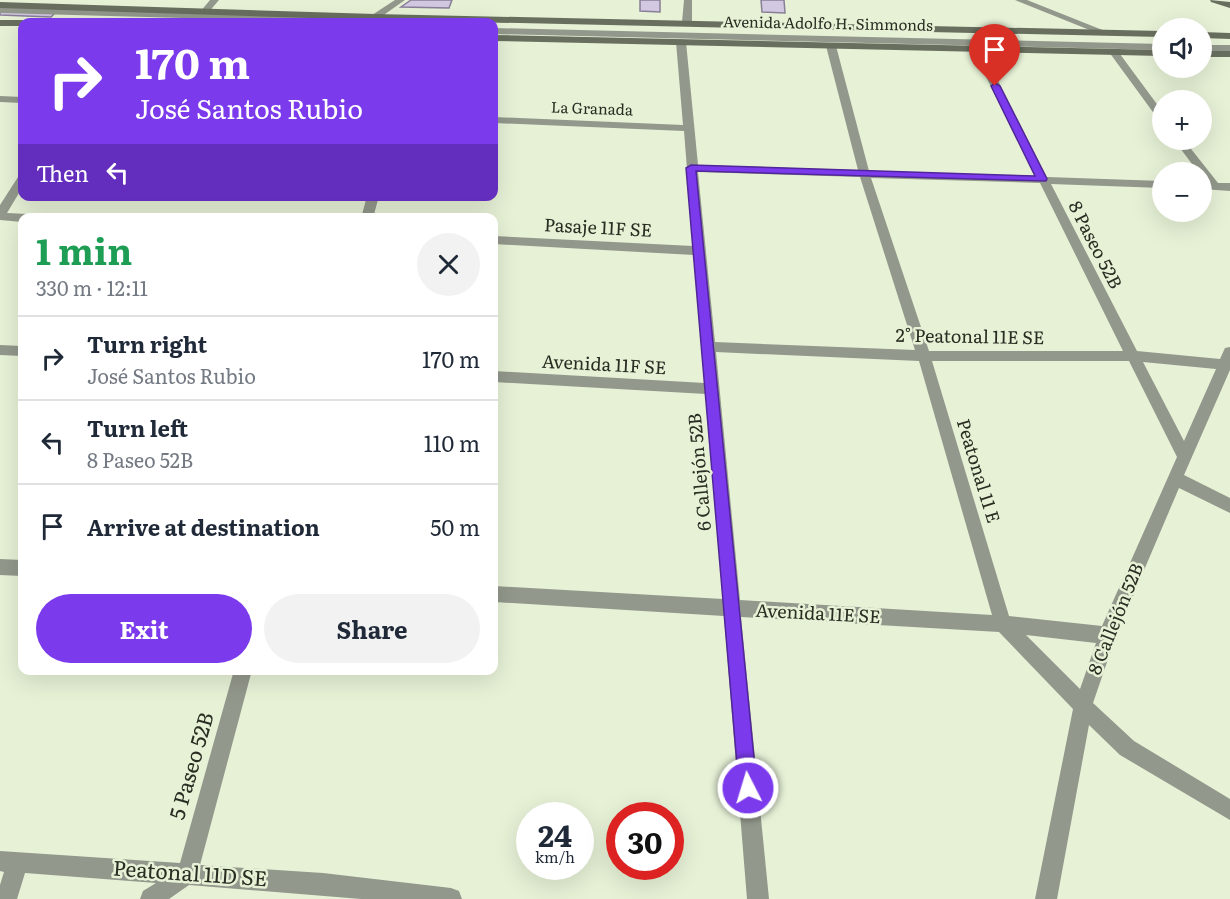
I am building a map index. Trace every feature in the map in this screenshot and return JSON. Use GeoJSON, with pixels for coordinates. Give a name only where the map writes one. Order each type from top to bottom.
{"type":"FeatureCollection","features":[{"type":"Feature","properties":{"kind":"main road"},"geometry":{"type":"LineString","coordinates":[[1214,0],[1230,5]]}},
{"type":"Feature","properties":{"kind":"main road","name":"Avenida Adolfo H. Simmonds"},"geometry":{"type":"LineString","coordinates":[[0,5],[32,3],[204,12],[437,18]]}},
{"type":"Feature","properties":{"kind":"main road","name":"Avenida Adolfo H. Simmonds"},"geometry":{"type":"LineString","coordinates":[[498,19],[1152,34]]}},
{"type":"Feature","properties":{"kind":"main road"},"geometry":{"type":"LineString","coordinates":[[0,23],[18,23]]}},
{"type":"Feature","properties":{"kind":"main road"},"geometry":{"type":"LineString","coordinates":[[1212,35],[1230,36]]}},
{"type":"Feature","properties":{"kind":"main road","name":"Avenida Adolfo H. Simmonds"},"geometry":{"type":"LineString","coordinates":[[498,38],[1152,53]]}},
{"type":"Feature","properties":{"kind":"main road"},"geometry":{"type":"LineString","coordinates":[[1212,54],[1230,54]]}},
{"type":"Feature","properties":{"kind":"street"},"geometry":{"type":"LineString","coordinates":[[204,12],[215,0]]}},
{"type":"Feature","properties":{"kind":"street"},"geometry":{"type":"LineString","coordinates":[[375,17],[401,0]]}},
{"type":"Feature","properties":{"kind":"street"},"geometry":{"type":"LineString","coordinates":[[687,22],[688,0]]}},
{"type":"Feature","properties":{"kind":"street"},"geometry":{"type":"LineString","coordinates":[[1019,0],[1105,33]]}},
{"type":"Feature","properties":{"kind":"street"},"geometry":{"type":"LineString","coordinates":[[0,10],[269,18]]}},
{"type":"Feature","properties":{"kind":"street"},"geometry":{"type":"LineString","coordinates":[[0,16],[72,18]]}},
{"type":"Feature","properties":{"kind":"street","name":"Avenida Adolfo H. Simmonds"},"geometry":{"type":"LineString","coordinates":[[498,25],[1152,41]]}},
{"type":"Feature","properties":{"kind":"street","name":"Avenida Adolfo H. Simmonds"},"geometry":{"type":"LineString","coordinates":[[498,31],[1152,47]]}},
{"type":"Feature","properties":{"kind":"street"},"geometry":{"type":"LineString","coordinates":[[1212,41],[1230,42]]}},
{"type":"Feature","properties":{"kind":"street","name":"6 Callejón 52B"},"geometry":{"type":"LineString","coordinates":[[681,42],[758,899]]}},
{"type":"Feature","properties":{"kind":"street","name":"Peatonal 11 E"},"geometry":{"type":"LineString","coordinates":[[831,46],[864,173],[924,356],[1003,624],[1127,748],[1230,810]]}},
{"type":"Feature","properties":{"kind":"street"},"geometry":{"type":"LineString","coordinates":[[1212,48],[1230,48]]}},
{"type":"Feature","properties":{"kind":"street","name":"8 Paseo 52B"},"geometry":{"type":"LineString","coordinates":[[976,49],[1184,457]]}},
{"type":"Feature","properties":{"kind":"street"},"geometry":{"type":"LineString","coordinates":[[1114,52],[1152,103]]}},
{"type":"Feature","properties":{"kind":"street"},"geometry":{"type":"LineString","coordinates":[[0,99],[18,100]]}},
{"type":"Feature","properties":{"kind":"street","name":"La Granada"},"geometry":{"type":"LineString","coordinates":[[498,120],[689,128]]}},
{"type":"Feature","properties":{"kind":"street"},"geometry":{"type":"LineString","coordinates":[[691,168],[1152,184]]}},
{"type":"Feature","properties":{"kind":"street"},"geometry":{"type":"LineString","coordinates":[[18,186],[0,215],[18,217]]}},
{"type":"Feature","properties":{"kind":"street"},"geometry":{"type":"LineString","coordinates":[[1212,186],[1230,187]]}},
{"type":"Feature","properties":{"kind":"street","name":"Pasaje 11F SE"},"geometry":{"type":"LineString","coordinates":[[498,240],[700,250]]}},
{"type":"Feature","properties":{"kind":"street","name":"2° Peatonal 11E SE"},"geometry":{"type":"LineString","coordinates":[[709,347],[924,356],[1131,356],[1229,360]]}},
{"type":"Feature","properties":{"kind":"street"},"geometry":{"type":"LineString","coordinates":[[0,350],[18,351]]}},
{"type":"Feature","properties":{"kind":"street","name":"8 Callejón 52B"},"geometry":{"type":"LineString","coordinates":[[1046,899],[1083,706],[1107,635],[1229,360]]}},
{"type":"Feature","properties":{"kind":"street","name":"Avenida 11F SE"},"geometry":{"type":"LineString","coordinates":[[498,377],[713,389]]}},
{"type":"Feature","properties":{"kind":"street"},"geometry":{"type":"LineString","coordinates":[[1175,478],[1230,506]]}},
{"type":"Feature","properties":{"kind":"street"},"geometry":{"type":"LineString","coordinates":[[0,567],[18,568]]}},
{"type":"Feature","properties":{"kind":"street","name":"Avenida 11E SE"},"geometry":{"type":"LineString","coordinates":[[498,594],[1003,624],[1107,635]]}},
{"type":"Feature","properties":{"kind":"street","name":"5 Paseo 52B"},"geometry":{"type":"LineString","coordinates":[[187,874],[242,675]]}},
{"type":"Feature","properties":{"kind":"street"},"geometry":{"type":"LineString","coordinates":[[6,899],[9,861]]}},
{"type":"Feature","properties":{"kind":"street","name":"Peatonal 11D SE"},"geometry":{"type":"LineString","coordinates":[[9,861],[187,874],[321,891],[451,899]]}},
{"type":"Feature","properties":{"kind":"street"},"geometry":{"type":"LineString","coordinates":[[151,899],[187,874]]}},
{"type":"Feature","properties":{"kind":"building"},"geometry":{"type":"Polygon","coordinates":[[[411,0],[452,0],[449,8],[401,7],[411,0]]]}},
{"type":"Feature","properties":{"kind":"building"},"geometry":{"type":"Polygon","coordinates":[[[640,0],[660,0],[660,12],[640,11],[640,0]]]}},
{"type":"Feature","properties":{"kind":"building"},"geometry":{"type":"Polygon","coordinates":[[[761,0],[784,0],[785,13],[762,12],[761,0]]]}},
{"type":"Feature","properties":{"kind":"building"},"geometry":{"type":"Polygon","coordinates":[[[0,10],[56,12],[51,17],[0,15],[0,10]]]}},
{"type":"Feature","properties":{"kind":"route"},"geometry":{"type":"LineString","coordinates":[[748,788],[691,168],[1042,179],[995,86]]}}]}
